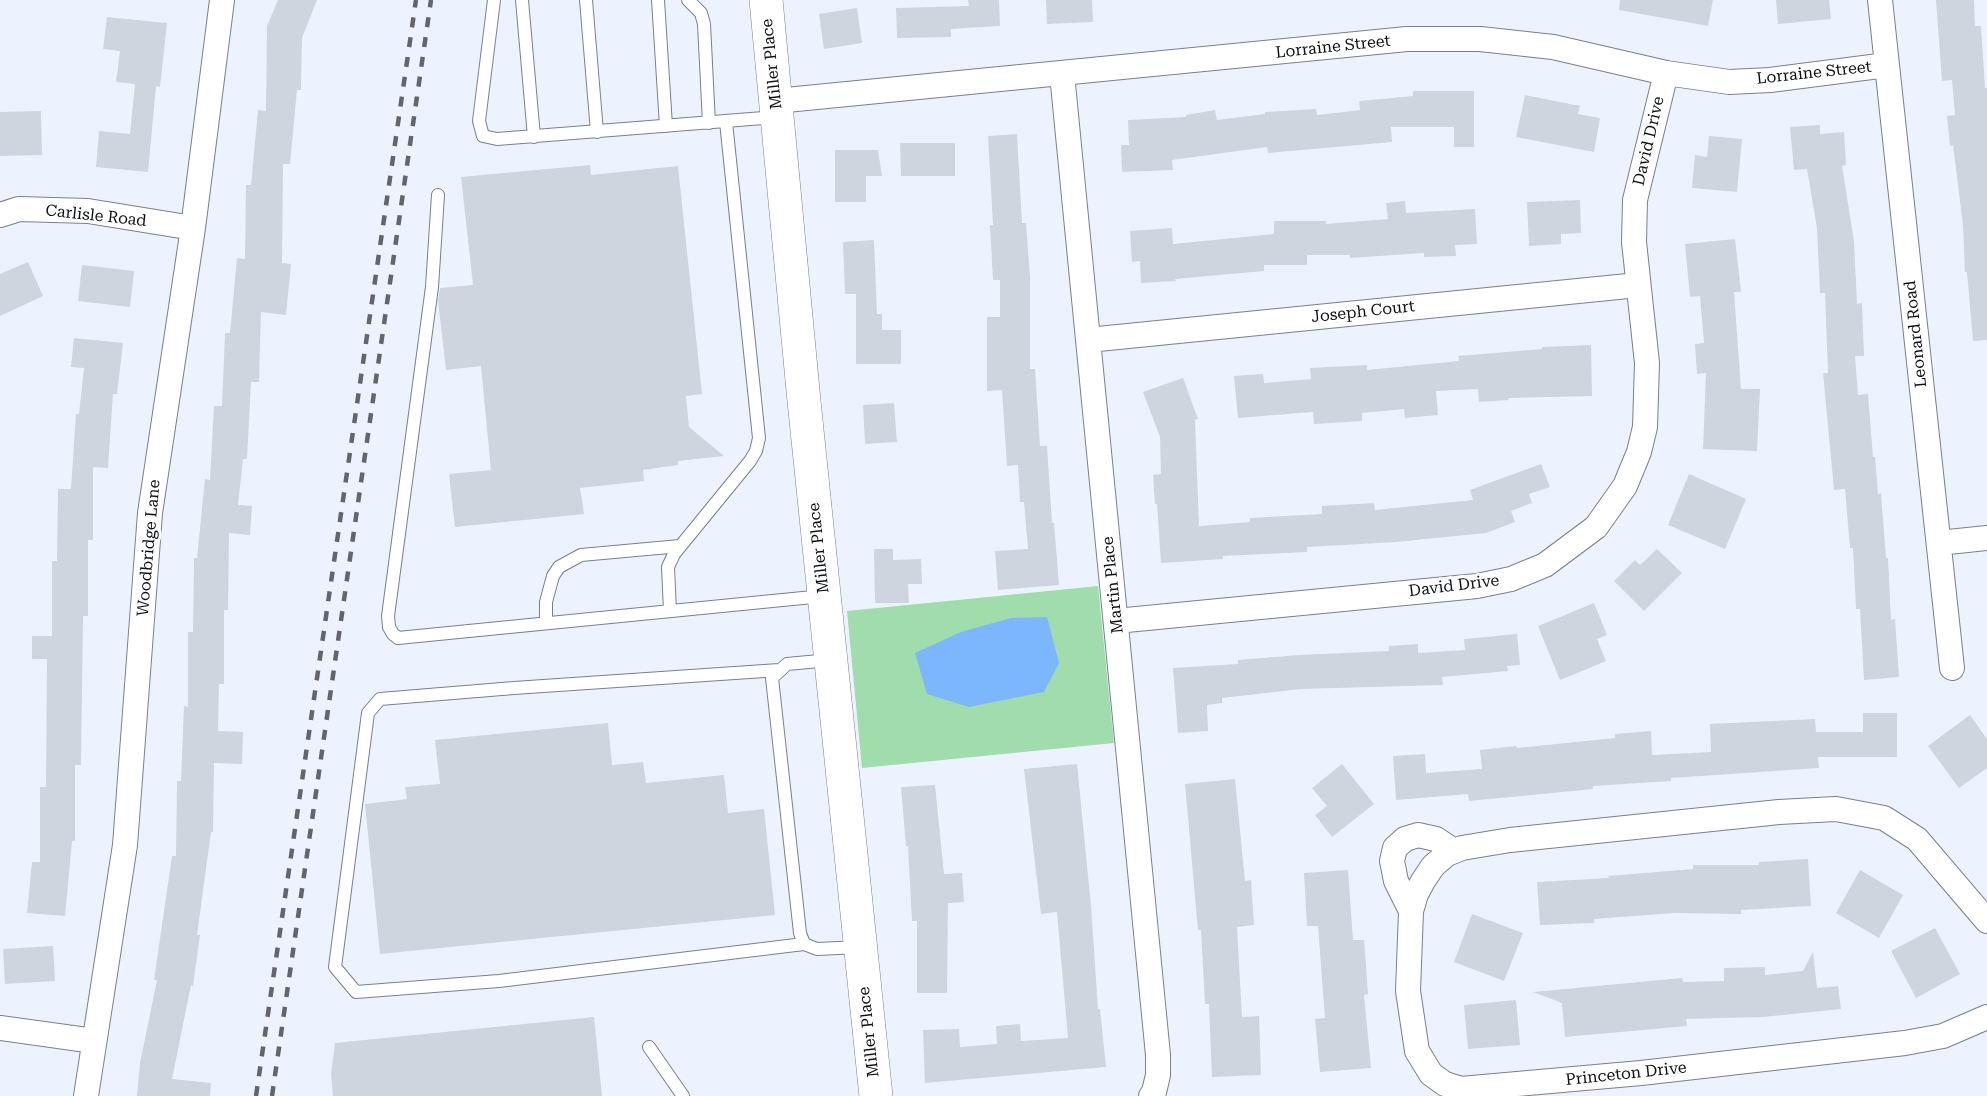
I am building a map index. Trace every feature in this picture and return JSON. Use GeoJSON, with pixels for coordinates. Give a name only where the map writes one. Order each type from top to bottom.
{"type":"FeatureCollection","features":[{"type":"Feature","properties":{"kind":"street","name":"Woodbridge Lane"},"geometry":{"type":"LineString","coordinates":[[86,1096],[125,845],[150,513],[193,228],[222,0]]}},
{"type":"Feature","properties":{"kind":"street","name":"Miller Place"},"geometry":{"type":"LineString","coordinates":[[766,0],[824,596],[876,1096]]}},
{"type":"Feature","properties":{"kind":"street","name":"Leonard Road"},"geometry":{"type":"LineString","coordinates":[[1880,0],[1953,668]]}},
{"type":"Feature","properties":{"kind":"street","name":"Lorraine Street"},"geometry":{"type":"LineString","coordinates":[[777,109],[1062,74],[1407,39],[1480,39],[1552,46],[1666,73],[1729,81],[1770,80],[1887,65]]}},
{"type":"Feature","properties":{"kind":"street","name":"David Drive"},"geometry":{"type":"LineString","coordinates":[[1116,621],[1477,586],[1511,579],[1545,565],[1596,527],[1625,486],[1639,452],[1645,427],[1647,363],[1634,242],[1635,200],[1666,73]]}},
{"type":"Feature","properties":{"kind":"street","name":"Martin Place"},"geometry":{"type":"LineString","coordinates":[[1062,74],[1158,1055],[1158,1075],[1151,1096]]}},
{"type":"Feature","properties":{"kind":"street","name":"Carlisle Road"},"geometry":{"type":"LineString","coordinates":[[0,215],[19,209],[88,211],[193,228]]}},
{"type":"Feature","properties":{"kind":"street","name":"Joseph Court"},"geometry":{"type":"LineString","coordinates":[[1088,340],[1638,285]]}},
{"type":"Feature","properties":{"kind":"street"},"geometry":{"type":"LineString","coordinates":[[1939,543],[1987,538]]}},
{"type":"Feature","properties":{"kind":"street","name":"Princeton Drive"},"geometry":{"type":"LineString","coordinates":[[1987,921],[1917,839],[1884,818],[1836,809],[1779,812],[1510,840],[1462,848],[1447,854],[1434,866],[1416,894],[1411,911],[1408,991],[1417,1051],[1431,1074],[1445,1084],[1461,1089],[1641,1073],[1905,1043],[1943,1036],[1987,1017]]}},
{"type":"Feature","properties":{"kind":"street","name":"Princeton Drive"},"geometry":{"type":"LineString","coordinates":[[1411,911],[1396,881],[1392,861],[1395,848],[1405,839],[1418,836],[1436,839],[1454,851]]}},
{"type":"Feature","properties":{"kind":"street"},"geometry":{"type":"LineString","coordinates":[[0,1028],[94,1041]]}},
{"type":"Feature","properties":{"kind":"lane"},"geometry":{"type":"LineString","coordinates":[[494,0],[479,121],[483,135],[497,139],[726,122],[777,109]]}},
{"type":"Feature","properties":{"kind":"lane"},"geometry":{"type":"LineString","coordinates":[[522,0],[534,137]]}},
{"type":"Feature","properties":{"kind":"lane"},"geometry":{"type":"LineString","coordinates":[[586,0],[597,132]]}},
{"type":"Feature","properties":{"kind":"lane"},"geometry":{"type":"LineString","coordinates":[[658,0],[666,126]]}},
{"type":"Feature","properties":{"kind":"lane"},"geometry":{"type":"LineString","coordinates":[[688,0],[701,13],[704,24],[709,123]]}},
{"type":"Feature","properties":{"kind":"lane"},"geometry":{"type":"LineString","coordinates":[[670,611],[668,567],[680,546],[750,461],[756,451],[759,438],[726,122]]}},
{"type":"Feature","properties":{"kind":"lane"},"geometry":{"type":"LineString","coordinates":[[438,195],[432,288],[388,615],[389,627],[398,638],[824,596]]}},
{"type":"Feature","properties":{"kind":"lane"},"geometry":{"type":"LineString","coordinates":[[546,623],[546,602],[559,567],[581,555],[680,546]]}},
{"type":"Feature","properties":{"kind":"lane"},"geometry":{"type":"LineString","coordinates":[[804,944],[800,933],[772,678],[787,664],[831,660]]}},
{"type":"Feature","properties":{"kind":"lane"},"geometry":{"type":"LineString","coordinates":[[779,670],[380,699],[368,713],[336,967],[356,992],[499,981],[804,944],[817,949],[860,947]]}},
{"type":"Feature","properties":{"kind":"lane"},"geometry":{"type":"LineString","coordinates":[[649,1047],[683,1096]]}},
{"type":"Feature","properties":{"kind":"green space"},"geometry":{"type":"Polygon","coordinates":[[[1098,586],[1114,743],[862,768],[847,611],[1098,586]]]}},
{"type":"Feature","properties":{"kind":"water"},"geometry":{"type":"Polygon","coordinates":[[[1047,617],[1059,663],[1044,692],[969,707],[927,694],[915,653],[961,632],[1011,618],[1047,617]]]}},
{"type":"Feature","properties":{"kind":"building"},"geometry":{"type":"Polygon","coordinates":[[[278,0],[317,0],[302,38],[301,90],[297,90],[290,164],[283,164],[282,263],[291,264],[286,315],[261,312],[259,382],[251,382],[247,459],[243,459],[238,505],[252,506],[250,535],[229,533],[228,610],[224,610],[224,684],[219,684],[218,731],[243,732],[242,764],[214,763],[213,832],[211,832],[197,935],[200,935],[193,986],[191,985],[172,1079],[211,1083],[210,1096],[137,1096],[140,1063],[157,980],[154,980],[172,856],[176,856],[177,781],[181,781],[184,706],[188,707],[188,632],[193,632],[194,558],[197,558],[205,479],[210,480],[214,406],[222,406],[225,333],[230,333],[237,258],[245,259],[246,185],[251,185],[258,110],[266,111],[267,26],[278,0]]]}},
{"type":"Feature","properties":{"kind":"building"},"geometry":{"type":"Polygon","coordinates":[[[968,0],[999,0],[1000,26],[951,29],[951,37],[897,38],[896,8],[969,6],[968,0]]]}},
{"type":"Feature","properties":{"kind":"building"},"geometry":{"type":"Polygon","coordinates":[[[1046,0],[1092,0],[1093,22],[1047,24],[1046,0]]]}},
{"type":"Feature","properties":{"kind":"building"},"geometry":{"type":"Polygon","coordinates":[[[1620,0],[1713,0],[1708,26],[1619,10],[1620,0]]]}},
{"type":"Feature","properties":{"kind":"building"},"geometry":{"type":"Polygon","coordinates":[[[1776,0],[1829,0],[1831,19],[1778,24],[1776,0]]]}},
{"type":"Feature","properties":{"kind":"building"},"geometry":{"type":"Polygon","coordinates":[[[1936,0],[1974,0],[1975,26],[1981,26],[1985,88],[1987,88],[1987,340],[1973,341],[1967,272],[1965,272],[1963,225],[1947,116],[1955,115],[1952,80],[1942,81],[1936,0]]]}},
{"type":"Feature","properties":{"kind":"building"},"geometry":{"type":"Polygon","coordinates":[[[857,8],[862,43],[824,49],[819,14],[857,8]]]}},
{"type":"Feature","properties":{"kind":"building"},"geometry":{"type":"Polygon","coordinates":[[[107,17],[167,23],[160,87],[156,86],[148,172],[96,167],[99,131],[130,134],[135,84],[116,82],[120,51],[103,49],[107,17]]]}},
{"type":"Feature","properties":{"kind":"building"},"geometry":{"type":"Polygon","coordinates":[[[1413,91],[1474,91],[1474,147],[1454,147],[1454,127],[1391,127],[1392,142],[1268,153],[1267,147],[1172,160],[1173,170],[1122,172],[1121,145],[1129,145],[1128,120],[1186,117],[1186,115],[1215,110],[1217,120],[1265,114],[1265,112],[1316,109],[1317,115],[1360,110],[1359,101],[1413,96],[1413,91]]]}},
{"type":"Feature","properties":{"kind":"building"},"geometry":{"type":"Polygon","coordinates":[[[1525,95],[1580,106],[1578,114],[1600,118],[1594,152],[1516,137],[1525,95]]]}},
{"type":"Feature","properties":{"kind":"building"},"geometry":{"type":"Polygon","coordinates":[[[41,111],[42,155],[0,156],[0,112],[41,111]]]}},
{"type":"Feature","properties":{"kind":"building"},"geometry":{"type":"Polygon","coordinates":[[[1820,125],[1820,134],[1844,132],[1846,165],[1842,166],[1854,241],[1857,304],[1862,303],[1864,356],[1855,356],[1858,395],[1868,394],[1873,457],[1875,457],[1878,494],[1881,493],[1886,558],[1888,558],[1891,620],[1895,619],[1899,677],[1864,680],[1860,609],[1856,609],[1853,548],[1850,548],[1845,489],[1834,490],[1823,373],[1828,373],[1825,293],[1820,293],[1817,228],[1807,169],[1794,170],[1790,127],[1820,125]]]}},
{"type":"Feature","properties":{"kind":"building"},"geometry":{"type":"Polygon","coordinates":[[[1017,134],[1022,223],[1026,223],[1030,278],[1030,369],[1035,369],[1040,446],[1047,446],[1059,585],[998,590],[995,551],[1028,549],[1024,502],[1020,502],[1018,465],[1007,466],[1002,390],[987,391],[987,317],[1000,317],[1000,280],[993,280],[990,225],[993,225],[988,136],[1017,134]]]}},
{"type":"Feature","properties":{"kind":"building"},"geometry":{"type":"Polygon","coordinates":[[[1709,136],[1742,139],[1737,192],[1692,188],[1695,155],[1707,157],[1709,136]]]}},
{"type":"Feature","properties":{"kind":"building"},"geometry":{"type":"Polygon","coordinates":[[[900,143],[955,143],[955,176],[901,176],[900,143]]]}},
{"type":"Feature","properties":{"kind":"building"},"geometry":{"type":"Polygon","coordinates":[[[835,150],[878,150],[882,176],[866,176],[866,202],[835,202],[835,150]]]}},
{"type":"Feature","properties":{"kind":"building"},"geometry":{"type":"Polygon","coordinates":[[[590,165],[591,175],[678,166],[702,394],[686,396],[689,427],[724,456],[678,461],[678,465],[643,470],[644,481],[580,488],[584,514],[455,527],[449,474],[491,470],[481,366],[446,370],[438,301],[440,288],[473,285],[461,177],[590,165]]]}},
{"type":"Feature","properties":{"kind":"building"},"geometry":{"type":"Polygon","coordinates":[[[1580,200],[1581,233],[1561,234],[1561,244],[1529,246],[1527,202],[1580,200]]]}},
{"type":"Feature","properties":{"kind":"building"},"geometry":{"type":"Polygon","coordinates":[[[1405,201],[1406,213],[1475,209],[1477,244],[1455,245],[1456,256],[1424,257],[1424,253],[1350,258],[1350,255],[1307,255],[1307,265],[1264,265],[1264,271],[1141,283],[1140,261],[1132,262],[1130,231],[1172,228],[1173,244],[1274,234],[1274,221],[1326,221],[1326,224],[1388,219],[1386,203],[1405,201]]]}},
{"type":"Feature","properties":{"kind":"building"},"geometry":{"type":"Polygon","coordinates":[[[1735,239],[1741,292],[1734,292],[1741,389],[1760,389],[1757,451],[1703,449],[1706,373],[1697,374],[1695,344],[1704,343],[1700,296],[1690,297],[1685,244],[1735,239]]]}},
{"type":"Feature","properties":{"kind":"building"},"geometry":{"type":"Polygon","coordinates":[[[874,240],[877,314],[882,314],[882,330],[901,330],[901,364],[856,364],[856,294],[845,294],[843,242],[874,240]]]}},
{"type":"Feature","properties":{"kind":"building"},"geometry":{"type":"Polygon","coordinates":[[[28,262],[43,296],[0,316],[0,274],[28,262]]]}},
{"type":"Feature","properties":{"kind":"building"},"geometry":{"type":"Polygon","coordinates":[[[82,265],[134,271],[130,307],[78,301],[82,265]]]}},
{"type":"Feature","properties":{"kind":"building"},"geometry":{"type":"Polygon","coordinates":[[[74,338],[123,343],[117,394],[113,394],[108,468],[93,467],[93,540],[88,540],[88,616],[83,616],[81,765],[75,765],[75,841],[72,841],[65,916],[27,913],[32,862],[40,862],[40,787],[46,787],[47,659],[32,659],[32,636],[52,636],[52,561],[57,561],[58,489],[71,489],[76,414],[79,414],[84,368],[71,367],[74,338]]]}},
{"type":"Feature","properties":{"kind":"building"},"geometry":{"type":"Polygon","coordinates":[[[1591,345],[1592,396],[1508,398],[1509,400],[1479,402],[1478,389],[1436,391],[1438,415],[1405,418],[1404,409],[1362,413],[1362,421],[1314,424],[1313,412],[1238,418],[1234,376],[1263,374],[1264,383],[1311,379],[1310,368],[1367,365],[1367,370],[1459,361],[1458,356],[1542,349],[1542,347],[1591,345]]]}},
{"type":"Feature","properties":{"kind":"building"},"geometry":{"type":"Polygon","coordinates":[[[1183,378],[1198,419],[1195,420],[1199,526],[1250,522],[1250,518],[1322,514],[1322,506],[1374,503],[1375,510],[1473,500],[1470,490],[1541,464],[1550,487],[1529,494],[1532,503],[1511,511],[1515,522],[1486,533],[1396,542],[1307,547],[1307,552],[1223,556],[1223,559],[1161,563],[1153,475],[1161,474],[1160,437],[1143,392],[1183,378]]]}},
{"type":"Feature","properties":{"kind":"building"},"geometry":{"type":"Polygon","coordinates":[[[894,403],[897,442],[865,444],[863,405],[894,403]]]}},
{"type":"Feature","properties":{"kind":"building"},"geometry":{"type":"Polygon","coordinates":[[[1689,474],[1746,499],[1725,549],[1668,525],[1689,474]]]}},
{"type":"Feature","properties":{"kind":"building"},"geometry":{"type":"Polygon","coordinates":[[[874,549],[893,549],[893,560],[921,559],[922,584],[908,584],[909,603],[875,603],[874,549]]]}},
{"type":"Feature","properties":{"kind":"building"},"geometry":{"type":"Polygon","coordinates":[[[1657,549],[1682,573],[1644,611],[1614,581],[1635,560],[1640,565],[1657,549]]]}},
{"type":"Feature","properties":{"kind":"building"},"geometry":{"type":"Polygon","coordinates":[[[1594,603],[1607,635],[1597,639],[1606,661],[1560,680],[1538,626],[1594,603]]]}},
{"type":"Feature","properties":{"kind":"building"},"geometry":{"type":"Polygon","coordinates":[[[1517,634],[1520,665],[1507,666],[1508,671],[1442,677],[1443,685],[1301,689],[1222,698],[1222,703],[1207,705],[1208,731],[1178,733],[1173,668],[1238,664],[1238,660],[1299,655],[1389,651],[1389,646],[1418,644],[1418,653],[1465,650],[1464,639],[1517,634]]]}},
{"type":"Feature","properties":{"kind":"building"},"geometry":{"type":"Polygon","coordinates":[[[1863,713],[1897,713],[1897,757],[1818,757],[1819,768],[1671,778],[1671,781],[1593,786],[1593,789],[1469,801],[1468,794],[1396,800],[1393,756],[1425,754],[1426,773],[1482,769],[1480,750],[1615,738],[1615,734],[1651,731],[1652,755],[1711,752],[1710,724],[1815,719],[1816,732],[1863,732],[1863,713]]]}},
{"type":"Feature","properties":{"kind":"building"},"geometry":{"type":"Polygon","coordinates":[[[1970,715],[1987,739],[1987,768],[1959,788],[1928,746],[1970,715]]]}},
{"type":"Feature","properties":{"kind":"building"},"geometry":{"type":"Polygon","coordinates":[[[608,723],[612,765],[643,762],[646,783],[724,775],[728,813],[764,809],[775,915],[380,954],[365,804],[407,799],[405,787],[440,784],[435,740],[608,723]]]}},
{"type":"Feature","properties":{"kind":"building"},"geometry":{"type":"Polygon","coordinates":[[[1077,764],[1091,906],[1098,1009],[1100,1009],[1106,1067],[925,1083],[923,1030],[959,1029],[960,1047],[997,1044],[996,1026],[1020,1024],[1021,1041],[1068,1038],[1057,912],[1041,914],[1024,769],[1077,764]]]}},
{"type":"Feature","properties":{"kind":"building"},"geometry":{"type":"Polygon","coordinates":[[[1342,764],[1374,804],[1332,837],[1315,815],[1327,806],[1312,788],[1342,764]]]}},
{"type":"Feature","properties":{"kind":"building"},"geometry":{"type":"Polygon","coordinates":[[[1235,779],[1245,881],[1251,880],[1254,925],[1237,927],[1242,1017],[1259,1016],[1261,1075],[1212,1077],[1209,1004],[1205,1004],[1201,930],[1198,930],[1185,784],[1235,779]]]}},
{"type":"Feature","properties":{"kind":"building"},"geometry":{"type":"Polygon","coordinates":[[[935,785],[944,874],[962,873],[964,902],[948,903],[947,993],[917,993],[917,921],[912,921],[908,846],[906,846],[901,787],[935,785]]]}},
{"type":"Feature","properties":{"kind":"building"},"geometry":{"type":"Polygon","coordinates":[[[1808,859],[1811,906],[1741,910],[1741,914],[1675,913],[1594,919],[1594,923],[1540,925],[1537,882],[1609,878],[1608,876],[1693,869],[1693,865],[1759,865],[1759,862],[1808,859]]]}},
{"type":"Feature","properties":{"kind":"building"},"geometry":{"type":"Polygon","coordinates":[[[1348,870],[1353,940],[1364,940],[1368,994],[1364,995],[1371,1068],[1320,1072],[1315,1019],[1325,1018],[1318,926],[1307,926],[1304,873],[1348,870]]]}},
{"type":"Feature","properties":{"kind":"building"},"geometry":{"type":"Polygon","coordinates":[[[1860,870],[1903,895],[1879,938],[1836,913],[1860,870]]]}},
{"type":"Feature","properties":{"kind":"building"},"geometry":{"type":"Polygon","coordinates":[[[1472,914],[1523,933],[1504,981],[1454,962],[1472,914]]]}},
{"type":"Feature","properties":{"kind":"building"},"geometry":{"type":"Polygon","coordinates":[[[1935,928],[1960,974],[1916,998],[1891,951],[1935,928]]]}},
{"type":"Feature","properties":{"kind":"building"},"geometry":{"type":"Polygon","coordinates":[[[53,946],[55,981],[5,984],[3,949],[53,946]]]}},
{"type":"Feature","properties":{"kind":"building"},"geometry":{"type":"Polygon","coordinates":[[[1813,952],[1817,988],[1838,986],[1841,1009],[1763,1017],[1686,1019],[1687,1026],[1565,1037],[1562,1003],[1533,992],[1682,978],[1683,982],[1724,981],[1724,968],[1765,967],[1765,975],[1803,971],[1813,952]]]}},
{"type":"Feature","properties":{"kind":"building"},"geometry":{"type":"Polygon","coordinates":[[[1516,1000],[1520,1045],[1468,1049],[1464,1005],[1516,1000]]]}},
{"type":"Feature","properties":{"kind":"building"},"geometry":{"type":"Polygon","coordinates":[[[594,1017],[602,1096],[333,1096],[331,1074],[335,1043],[594,1017]]]}},
{"type":"Feature","properties":{"kind":"railway"},"geometry":{"type":"LineString","coordinates":[[256,1096],[416,0]]}},
{"type":"Feature","properties":{"kind":"railway"},"geometry":{"type":"LineString","coordinates":[[272,1096],[431,0]]}}]}
